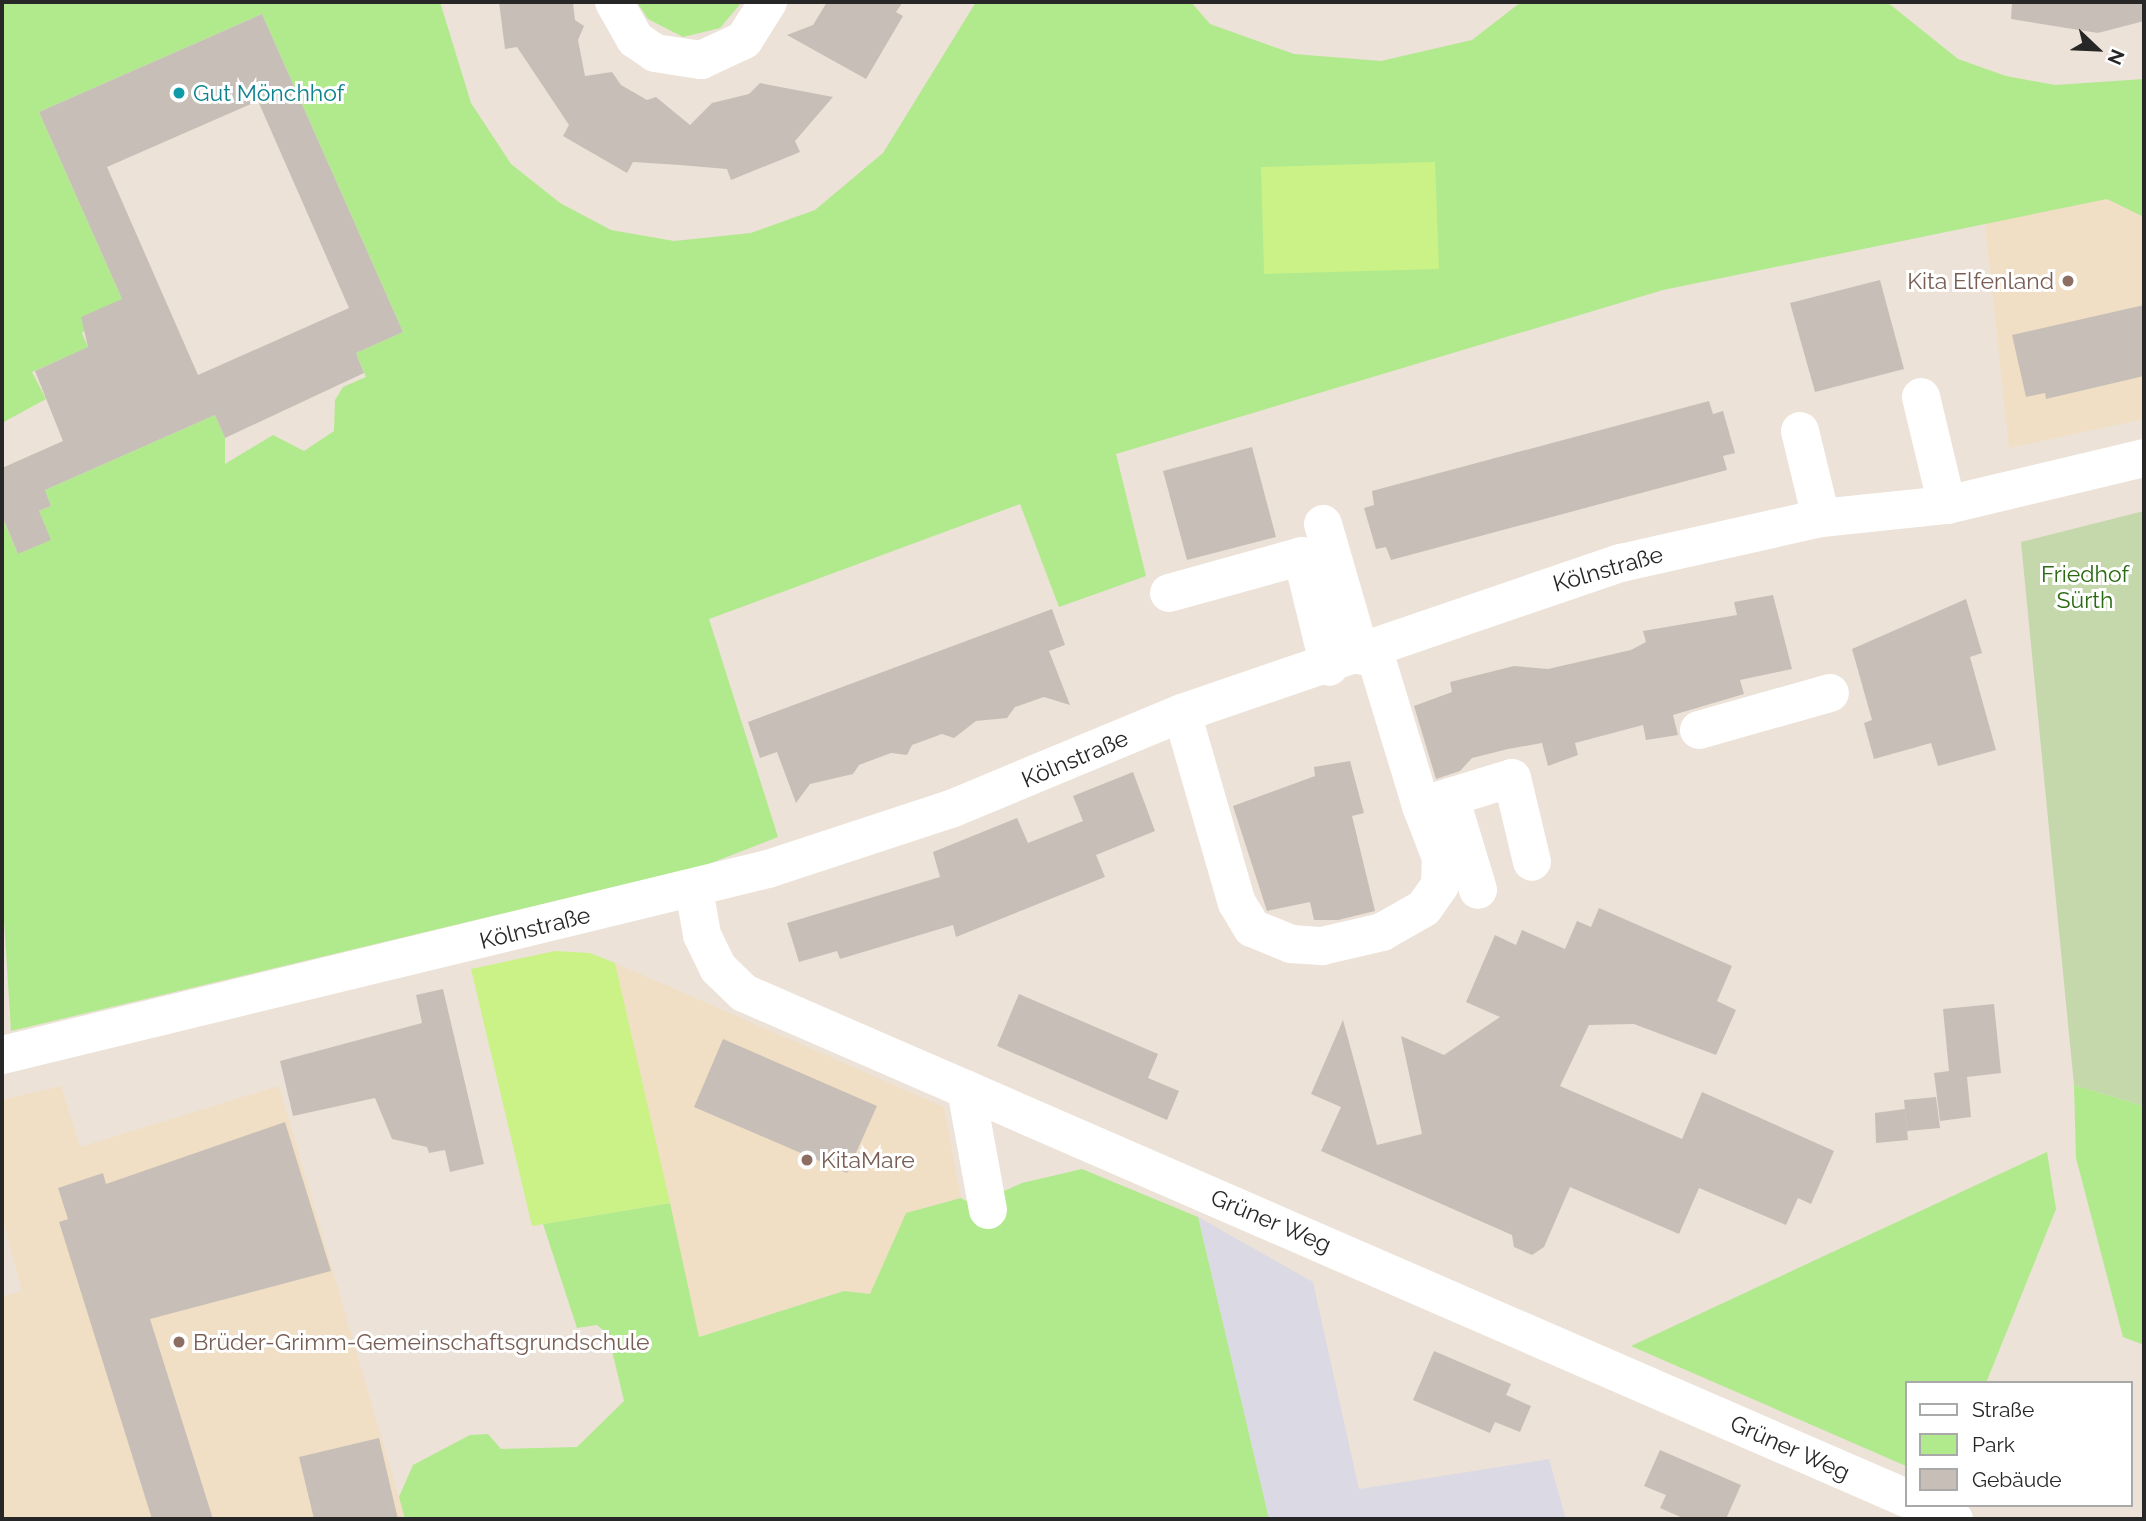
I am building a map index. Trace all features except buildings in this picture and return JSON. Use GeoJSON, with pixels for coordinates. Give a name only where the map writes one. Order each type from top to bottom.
{"type":"FeatureCollection","features":[{"type":"Feature","properties":{"kind":"street"},"geometry":{"type":"LineString","coordinates":[[614,2],[635,38],[655,53],[701,60],[744,40],[768,2]]}},
{"type":"Feature","properties":{"kind":"street"},"geometry":{"type":"LineString","coordinates":[[1921,397],[1947,505]]}},
{"type":"Feature","properties":{"kind":"street"},"geometry":{"type":"LineString","coordinates":[[1800,432],[1821,518]]}},
{"type":"Feature","properties":{"kind":"street","name":"Kölnstraße"},"geometry":{"type":"LineString","coordinates":[[2,1055],[694,889],[951,809],[1182,713],[1355,658],[1621,563],[1821,518],[1947,505],[2144,458]]}},
{"type":"Feature","properties":{"kind":"street"},"geometry":{"type":"LineString","coordinates":[[1323,524],[1355,658]]}},
{"type":"Feature","properties":{"kind":"street"},"geometry":{"type":"LineString","coordinates":[[1168,593],[1302,556],[1355,658],[1436,801],[1478,890]]}},
{"type":"Feature","properties":{"kind":"street"},"geometry":{"type":"LineString","coordinates":[[1699,730],[1830,693]]}},
{"type":"Feature","properties":{"kind":"street"},"geometry":{"type":"LineString","coordinates":[[1182,713],[1237,903],[1252,928],[1291,944],[1322,946],[1382,932],[1424,908],[1440,885],[1441,858],[1436,801]]}},
{"type":"Feature","properties":{"kind":"street"},"geometry":{"type":"LineString","coordinates":[[1436,801],[1512,778],[1532,862]]}},
{"type":"Feature","properties":{"kind":"street","name":"Grüner Weg"},"geometry":{"type":"LineString","coordinates":[[694,889],[702,935],[718,968],[744,993],[1904,1498]]}},
{"type":"Feature","properties":{"kind":"street"},"geometry":{"type":"LineString","coordinates":[[966,1089],[988,1210]]}},
{"type":"Feature","properties":{"kind":"street"},"geometry":{"type":"LineString","coordinates":[[1927,1507],[1954,1519]]}},
{"type":"Feature","properties":{"kind":"shaded area","name":"Kita Elfenland"},"geometry":{"type":"Polygon","coordinates":[[[2107,199],[2144,217],[2144,419],[2009,448],[1985,223],[2107,199]]]}},
{"type":"Feature","properties":{"kind":"shaded area","name":"KitaMare"},"geometry":{"type":"Polygon","coordinates":[[[615,963],[944,1107],[961,1198],[906,1213],[871,1294],[844,1291],[698,1337],[615,963]]]}},
{"type":"Feature","properties":{"kind":"shaded area","name":"Brüder-Grimm-Gemeinschaftsgrundschule"},"geometry":{"type":"Polygon","coordinates":[[[61,1086],[80,1147],[279,1086],[405,1519],[2,1519],[2,1297],[22,1291],[2,1218],[2,1100],[61,1086]]]}},
{"type":"Feature","properties":{"kind":"shaded area"},"geometry":{"type":"Polygon","coordinates":[[[1198,1217],[1313,1282],[1359,1489],[1549,1459],[1566,1519],[1269,1519],[1198,1217]]]}},
{"type":"Feature","properties":{"kind":"green space"},"geometry":{"type":"Polygon","coordinates":[[[2,2],[440,2],[471,103],[511,164],[560,203],[611,230],[674,241],[751,233],[815,210],[883,153],[976,2],[1191,2],[1210,24],[1294,54],[1381,61],[1472,40],[1521,2],[1887,2],[1958,59],[2006,76],[2055,85],[2144,79],[2144,217],[2107,199],[1663,290],[1116,454],[1146,576],[1059,607],[1020,504],[709,619],[778,837],[706,865],[11,1031],[2,888],[2,517],[18,554],[50,540],[39,511],[51,506],[45,490],[215,415],[225,438],[225,464],[273,435],[304,451],[334,431],[335,400],[343,387],[366,377],[356,353],[403,332],[262,14],[39,112],[122,299],[82,333],[91,354],[80,351],[32,372],[46,399],[2,423],[2,2]]]}},
{"type":"Feature","properties":{"kind":"green space"},"geometry":{"type":"Polygon","coordinates":[[[637,2],[742,2],[720,28],[683,37],[648,19],[637,2]]]}},
{"type":"Feature","properties":{"kind":"green space"},"geometry":{"type":"Polygon","coordinates":[[[1435,162],[1439,269],[1264,274],[1261,167],[1435,162]]]}},
{"type":"Feature","properties":{"kind":"green space","name":"Friedhof Sürth"},"geometry":{"type":"Polygon","coordinates":[[[2144,511],[2144,1106],[2074,1085],[2021,542],[2144,511]]]}},
{"type":"Feature","properties":{"kind":"green space"},"geometry":{"type":"Polygon","coordinates":[[[555,951],[590,953],[615,963],[670,1203],[532,1226],[471,969],[555,951]]]}},
{"type":"Feature","properties":{"kind":"green space"},"geometry":{"type":"Polygon","coordinates":[[[2074,1085],[2144,1106],[2144,1345],[2123,1337],[2076,1158],[2074,1085]]]}},
{"type":"Feature","properties":{"kind":"green space"},"geometry":{"type":"Polygon","coordinates":[[[2047,1152],[2056,1209],[1987,1381],[1904,1381],[1904,1465],[1631,1346],[2047,1152]]]}},
{"type":"Feature","properties":{"kind":"green space"},"geometry":{"type":"Polygon","coordinates":[[[1082,1169],[1198,1217],[1269,1519],[405,1519],[399,1497],[413,1465],[470,1435],[488,1434],[501,1449],[577,1447],[624,1401],[608,1334],[597,1325],[577,1328],[543,1224],[670,1203],[699,1337],[844,1291],[870,1294],[906,1213],[961,1198],[973,1205],[1022,1183],[1082,1169]]]}},
{"type":"Feature","properties":{"kind":"place","name":"Gut Mönchhof"},"geometry":{"type":"Point","coordinates":[179,93]}},
{"type":"Feature","properties":{"kind":"place","name":"Kita Elfenland"},"geometry":{"type":"Point","coordinates":[2068,281]}},
{"type":"Feature","properties":{"kind":"place","name":"KitaMare"},"geometry":{"type":"Point","coordinates":[807,1160]}},
{"type":"Feature","properties":{"kind":"place","name":"Brüder-Grimm-Gemeinschaftsgrundschule"},"geometry":{"type":"Point","coordinates":[179,1342]}}]}
